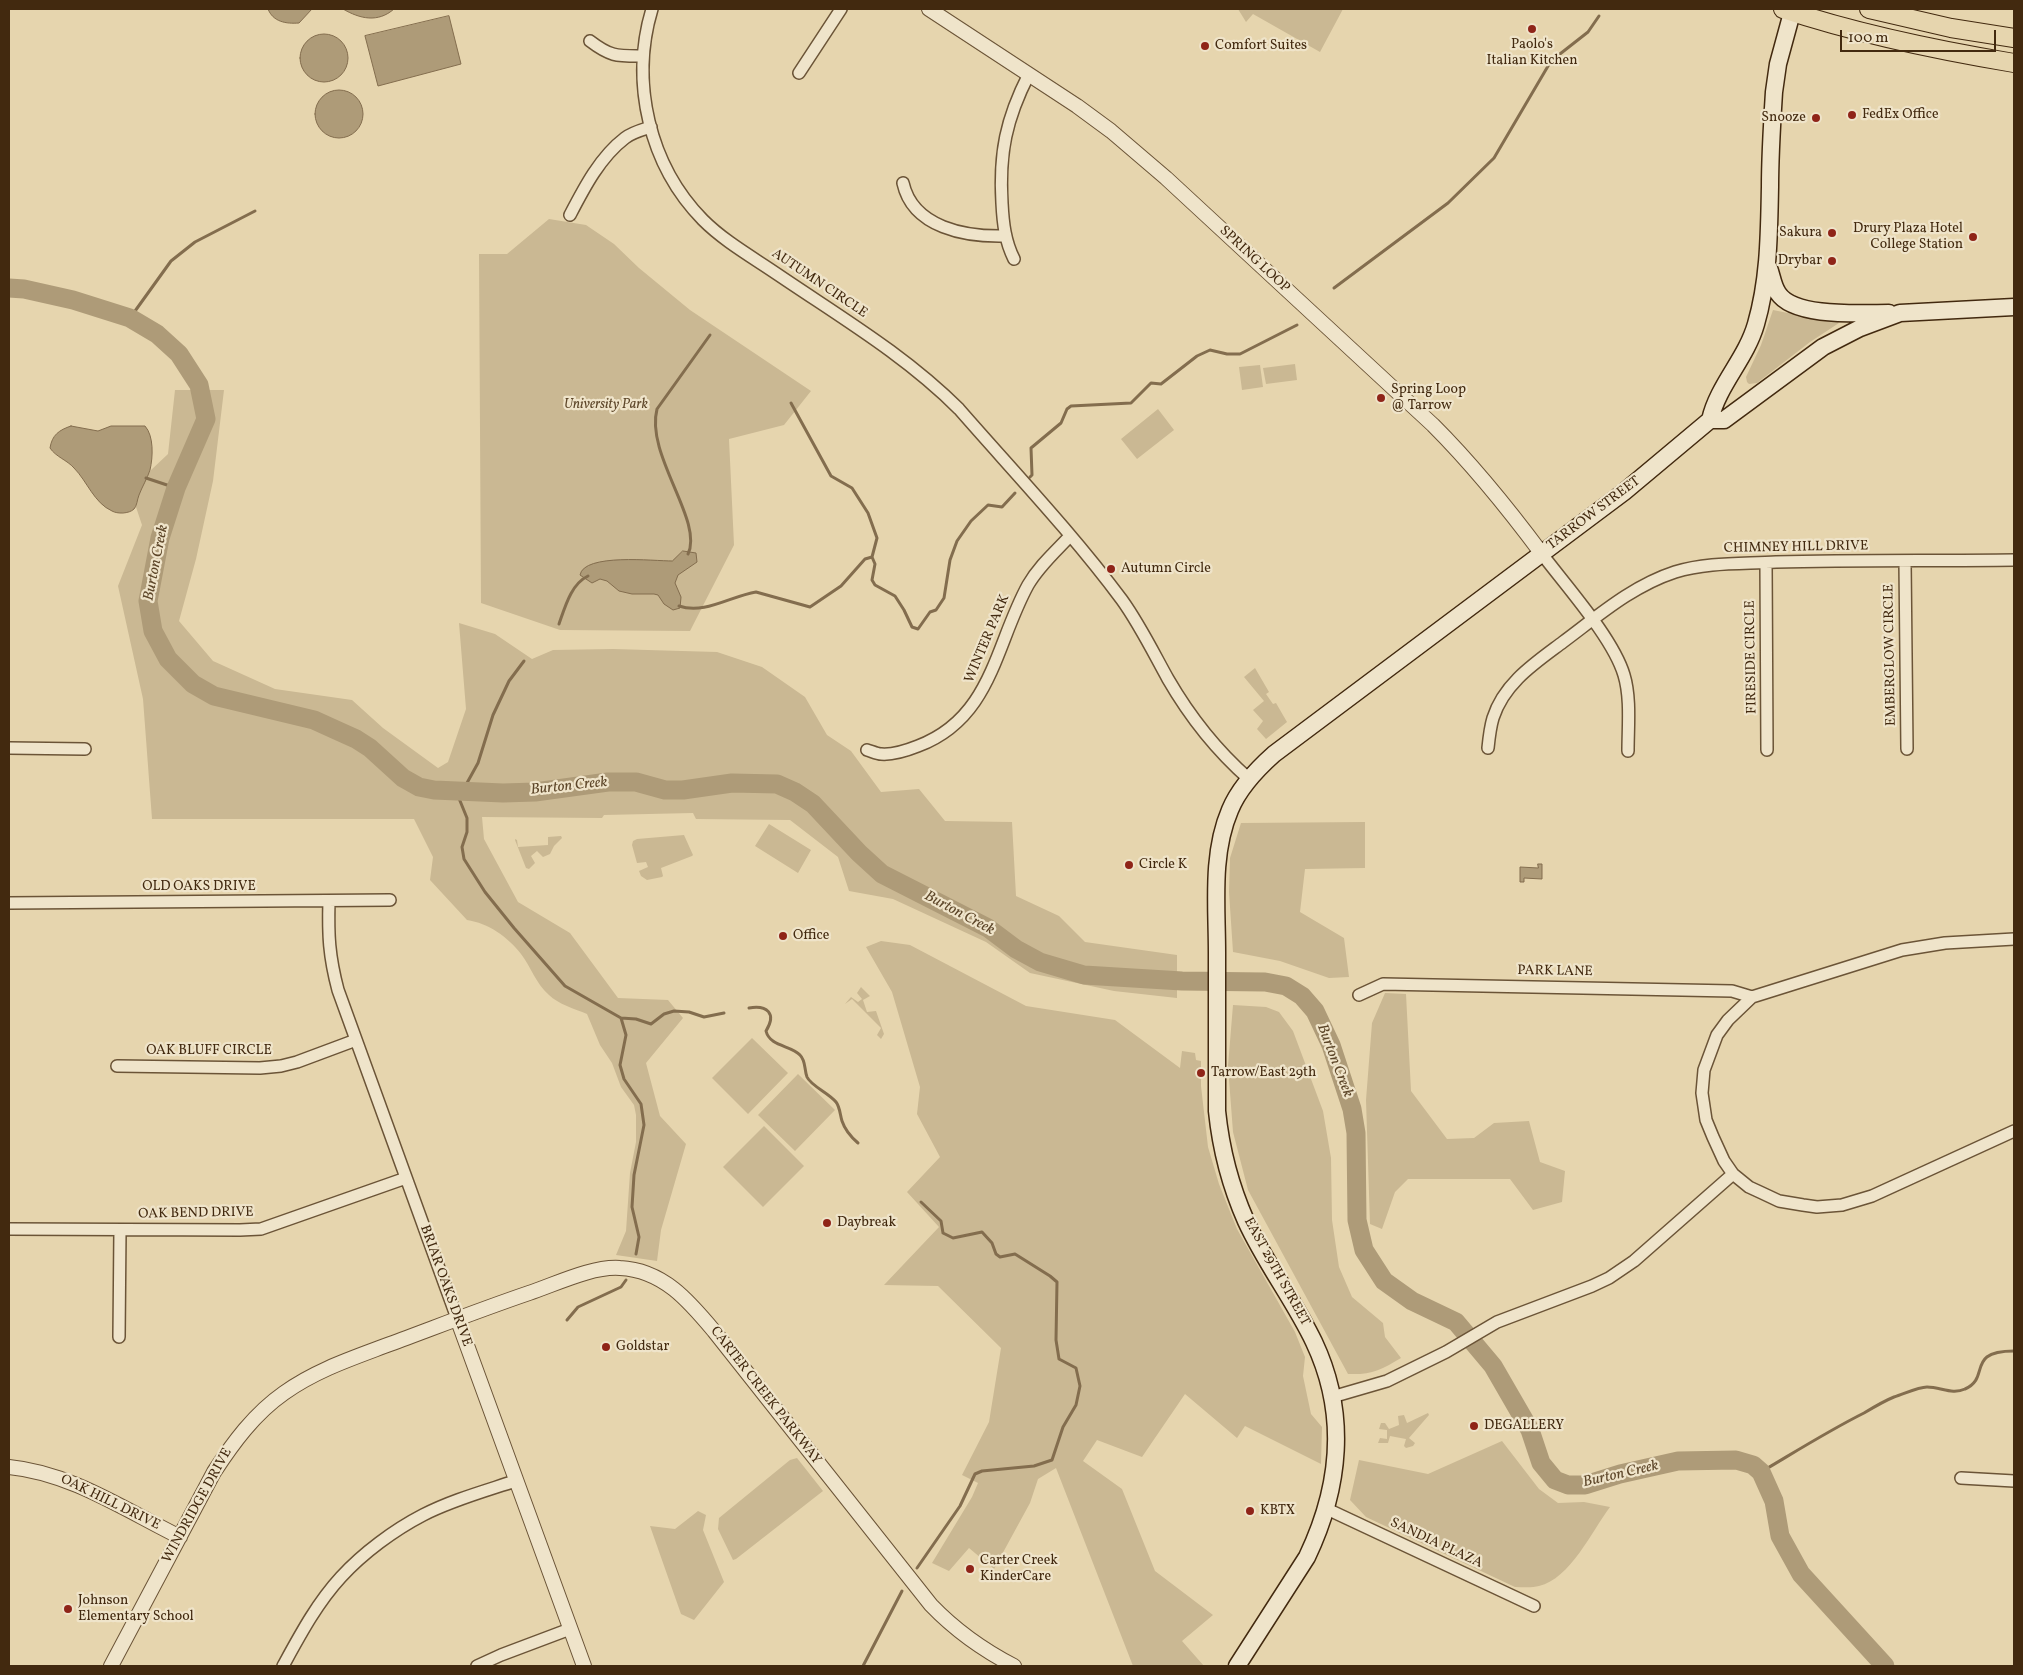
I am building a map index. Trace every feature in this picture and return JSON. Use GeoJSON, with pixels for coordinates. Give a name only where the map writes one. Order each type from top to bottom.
{"type":"FeatureCollection","features":[{"type":"Feature","properties":{"kind":"main road"},"geometry":{"type":"LineString","coordinates":[[1869,9],[1952,28],[2014,38]]}},
{"type":"Feature","properties":{"kind":"main road"},"geometry":{"type":"LineString","coordinates":[[1710,420],[1714,402],[1737,367],[1756,325],[1768,266],[1774,92],[1789,10],[1883,37],[1953,52],[2014,62]]}},
{"type":"Feature","properties":{"kind":"main road"},"geometry":{"type":"LineString","coordinates":[[1768,266],[1778,293],[1788,304],[1823,311],[1900,313]]}},
{"type":"Feature","properties":{"kind":"main road","name":"TARROW STREET"},"geometry":{"type":"LineString","coordinates":[[1225,823],[1238,794],[1249,779],[1274,754],[1313,723],[1542,554],[1646,474],[1710,420],[1724,420],[1822,347],[1848,333],[1900,313],[2014,307]]}},
{"type":"Feature","properties":{"kind":"main road"},"geometry":{"type":"LineString","coordinates":[[1737,367],[1735,388],[1748,403]]}},
{"type":"Feature","properties":{"kind":"main road","name":"EAST 29TH STREET"},"geometry":{"type":"LineString","coordinates":[[1225,823],[1220,843],[1217,873],[1217,1112],[1224,1162],[1246,1220],[1314,1343],[1325,1369],[1336,1423],[1337,1451],[1333,1482],[1316,1538],[1307,1557],[1237,1666]]}},
{"type":"Feature","properties":{"kind":"street","name":"AUTUMN CIRCLE"},"geometry":{"type":"LineString","coordinates":[[652,9],[643,56],[644,90],[651,127],[660,155],[682,193],[703,220],[729,242],[886,347],[939,389],[959,409],[1070,536],[1123,601],[1192,718],[1220,751],[1249,779]]}},
{"type":"Feature","properties":{"kind":"street"},"geometry":{"type":"LineString","coordinates":[[799,73],[842,9]]}},
{"type":"Feature","properties":{"kind":"street","name":"SPRING LOOP"},"geometry":{"type":"LineString","coordinates":[[929,9],[1029,74],[1111,131],[1166,178],[1433,425],[1493,489],[1542,554]]}},
{"type":"Feature","properties":{"kind":"street"},"geometry":{"type":"LineString","coordinates":[[590,41],[614,56],[643,56]]}},
{"type":"Feature","properties":{"kind":"street"},"geometry":{"type":"LineString","coordinates":[[1014,259],[1005,236],[1001,185],[1003,144],[1012,110],[1029,74]]}},
{"type":"Feature","properties":{"kind":"street"},"geometry":{"type":"LineString","coordinates":[[570,215],[589,180],[615,146],[626,137],[651,127]]}},
{"type":"Feature","properties":{"kind":"street"},"geometry":{"type":"LineString","coordinates":[[903,183],[905,194],[915,210],[943,226],[970,235],[1005,236]]}},
{"type":"Feature","properties":{"kind":"street","name":"WINTER PARK"},"geometry":{"type":"LineString","coordinates":[[867,750],[881,754],[910,749],[931,741],[951,727],[968,710],[982,693],[992,673],[1017,607],[1028,585],[1038,569],[1070,536]]}},
{"type":"Feature","properties":{"kind":"street"},"geometry":{"type":"LineString","coordinates":[[1542,554],[1611,648],[1624,676],[1629,716],[1628,751]]}},
{"type":"Feature","properties":{"kind":"street","name":"CHIMNEY HILL DRIVE"},"geometry":{"type":"LineString","coordinates":[[1488,748],[1492,720],[1496,711],[1512,684],[1526,670],[1619,600],[1646,584],[1674,572],[1699,566],[1820,561],[2014,560]]}},
{"type":"Feature","properties":{"kind":"street","name":"EMBERGLOW CIRCLE"},"geometry":{"type":"LineString","coordinates":[[1905,562],[1908,749]]}},
{"type":"Feature","properties":{"kind":"street","name":"FIRESIDE CIRCLE"},"geometry":{"type":"LineString","coordinates":[[1766,563],[1768,750]]}},
{"type":"Feature","properties":{"kind":"street"},"geometry":{"type":"LineString","coordinates":[[9,748],[86,749]]}},
{"type":"Feature","properties":{"kind":"street","name":"OLD OAKS DRIVE"},"geometry":{"type":"LineString","coordinates":[[9,903],[390,900]]}},
{"type":"Feature","properties":{"kind":"street","name":"BRIAR OAKS DRIVE"},"geometry":{"type":"LineString","coordinates":[[329,901],[328,936],[330,960],[338,990],[515,1481],[584,1666]]}},
{"type":"Feature","properties":{"kind":"street"},"geometry":{"type":"LineString","coordinates":[[2014,939],[1945,943],[1902,950],[1752,996],[1728,1020],[1717,1035],[1702,1080],[1706,1120],[1718,1150],[1733,1174],[1749,1187],[1779,1201],[1817,1207],[1842,1205],[1872,1196],[2014,1131]]}},
{"type":"Feature","properties":{"kind":"street","name":"PARK LANE"},"geometry":{"type":"LineString","coordinates":[[1359,995],[1383,984],[1732,991],[1752,996]]}},
{"type":"Feature","properties":{"kind":"street","name":"OAK BLUFF CIRCLE"},"geometry":{"type":"LineString","coordinates":[[117,1066],[260,1068],[281,1066],[356,1040]]}},
{"type":"Feature","properties":{"kind":"street"},"geometry":{"type":"LineString","coordinates":[[1332,1397],[1387,1381],[1446,1352],[1497,1322],[1609,1278],[1634,1261],[1733,1174]]}},
{"type":"Feature","properties":{"kind":"street","name":"OAK BEND DRIVE"},"geometry":{"type":"LineString","coordinates":[[9,1229],[261,1229],[406,1178]]}},
{"type":"Feature","properties":{"kind":"street"},"geometry":{"type":"LineString","coordinates":[[119,1337],[120,1230]]}},
{"type":"Feature","properties":{"kind":"street","name":"CARTER CREEK PARKWAY"},"geometry":{"type":"LineString","coordinates":[[457,1318],[586,1273],[603,1269],[619,1268],[634,1270],[672,1286],[714,1331],[931,1605],[960,1634],[1014,1666]]}},
{"type":"Feature","properties":{"kind":"street","name":"WINDRIDGE DRIVE"},"geometry":{"type":"LineString","coordinates":[[111,1666],[214,1472],[234,1442],[266,1408],[306,1379],[335,1365],[457,1318]]}},
{"type":"Feature","properties":{"kind":"street","name":"OAK HILL DRIVE"},"geometry":{"type":"LineString","coordinates":[[9,1467],[51,1474],[72,1482],[180,1538]]}},
{"type":"Feature","properties":{"kind":"street"},"geometry":{"type":"LineString","coordinates":[[1961,1478],[2014,1481]]}},
{"type":"Feature","properties":{"kind":"street"},"geometry":{"type":"LineString","coordinates":[[284,1666],[318,1606],[341,1577],[374,1548],[402,1527],[423,1515],[447,1504],[515,1481]]}},
{"type":"Feature","properties":{"kind":"street","name":"SANDIA PLAZA"},"geometry":{"type":"LineString","coordinates":[[1326,1509],[1534,1606]]}},
{"type":"Feature","properties":{"kind":"street"},"geometry":{"type":"LineString","coordinates":[[477,1666],[570,1629]]}},
{"type":"Feature","properties":{"kind":"green space"},"geometry":{"type":"Polygon","coordinates":[[[1238,9],[1343,9],[1320,52],[1253,14],[1246,22],[1238,9]]]}},
{"type":"Feature","properties":{"kind":"green space","name":"University Park"},"geometry":{"type":"Polygon","coordinates":[[[549,219],[586,225],[614,244],[639,268],[690,310],[811,391],[784,425],[729,439],[734,545],[690,631],[560,630],[481,603],[479,254],[507,254],[549,219]]]}},
{"type":"Feature","properties":{"kind":"green space"},"geometry":{"type":"Polygon","coordinates":[[[1773,310],[1835,320],[1839,323],[1810,342],[1757,383],[1749,384],[1746,377],[1761,345],[1773,310]]]}},
{"type":"Feature","properties":{"kind":"green space"},"geometry":{"type":"Polygon","coordinates":[[[1295,364],[1297,380],[1266,384],[1263,368],[1295,364]]]}},
{"type":"Feature","properties":{"kind":"green space"},"geometry":{"type":"Polygon","coordinates":[[[1260,365],[1263,387],[1242,390],[1239,367],[1260,365]]]}},
{"type":"Feature","properties":{"kind":"green space"},"geometry":{"type":"Polygon","coordinates":[[[175,390],[224,390],[213,481],[196,559],[179,621],[213,661],[275,689],[352,700],[383,728],[438,768],[448,762],[466,709],[459,623],[495,634],[532,659],[553,650],[613,649],[717,652],[762,667],[805,697],[827,735],[851,751],[881,792],[919,789],[945,821],[1012,822],[1016,896],[1059,916],[1085,942],[1177,955],[1177,998],[1114,991],[1030,973],[986,942],[893,899],[849,891],[838,857],[790,820],[696,819],[693,813],[604,815],[602,818],[482,817],[484,839],[518,902],[570,933],[618,998],[668,1000],[683,1018],[646,1063],[660,1116],[686,1144],[661,1230],[657,1261],[616,1255],[626,1231],[630,1173],[636,1142],[634,1105],[621,1087],[612,1063],[600,1045],[587,1014],[557,1001],[544,991],[525,959],[510,942],[490,928],[467,920],[430,880],[433,857],[414,819],[152,819],[143,699],[118,586],[142,525],[136,507],[138,496],[150,471],[168,454],[175,390]]]}},
{"type":"Feature","properties":{"kind":"green space"},"geometry":{"type":"Polygon","coordinates":[[[1158,409],[1174,430],[1137,459],[1121,439],[1158,409]]]}},
{"type":"Feature","properties":{"kind":"green space"},"geometry":{"type":"Polygon","coordinates":[[[1255,668],[1269,692],[1266,694],[1273,704],[1276,703],[1287,722],[1266,739],[1257,729],[1263,721],[1253,710],[1264,701],[1244,677],[1255,668]]]}},
{"type":"Feature","properties":{"kind":"green space"},"geometry":{"type":"Polygon","coordinates":[[[1365,822],[1365,868],[1305,869],[1300,912],[1344,938],[1349,977],[1329,978],[1280,961],[1233,952],[1229,892],[1230,858],[1241,823],[1365,822]]]}},
{"type":"Feature","properties":{"kind":"green space"},"geometry":{"type":"Polygon","coordinates":[[[769,824],[811,850],[798,873],[755,846],[769,824]]]}},
{"type":"Feature","properties":{"kind":"green space"},"geometry":{"type":"Polygon","coordinates":[[[684,835],[692,856],[661,868],[662,877],[647,880],[641,876],[639,871],[648,867],[646,862],[637,863],[632,845],[633,841],[637,839],[684,835]]]}},
{"type":"Feature","properties":{"kind":"green space"},"geometry":{"type":"Polygon","coordinates":[[[561,836],[562,838],[554,846],[550,854],[543,857],[537,851],[531,856],[535,863],[529,869],[526,868],[515,840],[515,839],[517,840],[518,847],[548,845],[548,837],[561,836]]]}},
{"type":"Feature","properties":{"kind":"green space"},"geometry":{"type":"Polygon","coordinates":[[[881,941],[910,945],[1026,1006],[1115,1020],[1180,1068],[1182,1051],[1195,1053],[1196,1060],[1201,1061],[1201,1086],[1208,1147],[1219,1184],[1237,1229],[1295,1332],[1305,1357],[1303,1376],[1311,1414],[1322,1427],[1321,1464],[1245,1426],[1237,1438],[1185,1394],[1142,1457],[1097,1440],[1083,1461],[1122,1489],[1155,1571],[1213,1615],[1182,1641],[1204,1666],[1133,1666],[1056,1468],[1038,1479],[1030,1503],[994,1569],[969,1548],[949,1571],[932,1563],[972,1497],[978,1483],[962,1475],[989,1422],[1001,1348],[938,1286],[884,1285],[939,1227],[907,1192],[940,1157],[917,1114],[920,1087],[892,992],[866,947],[881,941]]]}},
{"type":"Feature","properties":{"kind":"green space"},"geometry":{"type":"Polygon","coordinates":[[[861,987],[870,996],[863,1000],[867,1012],[876,1011],[884,1034],[881,1039],[877,1035],[881,1028],[852,999],[845,1004],[851,997],[858,1002],[862,999],[857,993],[861,987]]]}},
{"type":"Feature","properties":{"kind":"green space"},"geometry":{"type":"Polygon","coordinates":[[[1385,993],[1406,994],[1411,1091],[1447,1139],[1474,1138],[1494,1123],[1529,1121],[1540,1162],[1565,1171],[1562,1202],[1533,1210],[1510,1179],[1408,1179],[1395,1192],[1382,1229],[1370,1224],[1366,1100],[1372,1023],[1385,993]]]}},
{"type":"Feature","properties":{"kind":"green space"},"geometry":{"type":"Polygon","coordinates":[[[1233,1005],[1266,1007],[1279,1012],[1293,1031],[1323,1111],[1331,1158],[1332,1220],[1339,1267],[1352,1297],[1383,1323],[1385,1337],[1401,1358],[1382,1369],[1370,1373],[1348,1374],[1248,1190],[1233,1132],[1228,1066],[1233,1005]]]}},
{"type":"Feature","properties":{"kind":"green space"},"geometry":{"type":"Polygon","coordinates":[[[752,1038],[788,1073],[748,1114],[712,1078],[752,1038]]]}},
{"type":"Feature","properties":{"kind":"green space"},"geometry":{"type":"Polygon","coordinates":[[[798,1074],[835,1110],[795,1151],[758,1115],[798,1074]]]}},
{"type":"Feature","properties":{"kind":"green space"},"geometry":{"type":"Polygon","coordinates":[[[764,1126],[804,1166],[763,1207],[723,1167],[764,1126]]]}},
{"type":"Feature","properties":{"kind":"green space"},"geometry":{"type":"Polygon","coordinates":[[[1428,1413],[1429,1415],[1409,1438],[1415,1443],[1413,1446],[1406,1448],[1404,1446],[1406,1439],[1390,1436],[1388,1443],[1378,1443],[1380,1438],[1387,1439],[1387,1430],[1379,1429],[1381,1423],[1385,1423],[1389,1429],[1399,1425],[1398,1416],[1404,1415],[1407,1423],[1428,1413]]]}},
{"type":"Feature","properties":{"kind":"green space"},"geometry":{"type":"Polygon","coordinates":[[[1502,1441],[1539,1489],[1558,1503],[1584,1502],[1610,1507],[1579,1553],[1561,1574],[1550,1582],[1539,1586],[1515,1587],[1366,1517],[1350,1500],[1359,1460],[1428,1474],[1502,1441]]]}},
{"type":"Feature","properties":{"kind":"green space"},"geometry":{"type":"Polygon","coordinates":[[[797,1458],[823,1491],[733,1560],[718,1529],[719,1518],[790,1460],[797,1458]]]}},
{"type":"Feature","properties":{"kind":"green space"},"geometry":{"type":"Polygon","coordinates":[[[698,1511],[706,1515],[703,1530],[724,1582],[694,1620],[681,1614],[650,1526],[675,1529],[698,1511]]]}},
{"type":"Feature","properties":{"kind":"shaded area"},"geometry":{"type":"Polygon","coordinates":[[[268,9],[312,9],[299,23],[294,23],[285,22],[273,17],[268,9]]]}},
{"type":"Feature","properties":{"kind":"shaded area"},"geometry":{"type":"Polygon","coordinates":[[[343,9],[394,9],[382,16],[369,18],[343,9]]]}},
{"type":"Feature","properties":{"kind":"shaded area"},"geometry":{"type":"Polygon","coordinates":[[[449,16],[461,64],[378,86],[365,36],[449,16]]]}},
{"type":"Feature","properties":{"kind":"shaded area"},"geometry":{"type":"Polygon","coordinates":[[[319,34],[329,34],[341,41],[348,53],[348,63],[341,75],[329,82],[319,82],[311,78],[304,71],[300,63],[300,53],[304,45],[311,38],[319,34]]]}},
{"type":"Feature","properties":{"kind":"shaded area"},"geometry":{"type":"Polygon","coordinates":[[[334,90],[344,90],[356,97],[363,109],[363,119],[356,131],[344,138],[334,138],[326,134],[319,127],[315,119],[315,109],[319,101],[326,94],[334,90]]]}},
{"type":"Feature","properties":{"kind":"shaded area"},"geometry":{"type":"Polygon","coordinates":[[[71,426],[98,431],[111,426],[145,426],[148,430],[151,441],[151,465],[136,506],[132,511],[117,513],[100,503],[79,473],[50,448],[52,440],[57,434],[71,426]]]}},
{"type":"Feature","properties":{"kind":"shaded area"},"geometry":{"type":"Polygon","coordinates":[[[683,551],[696,553],[697,562],[678,575],[675,583],[681,597],[680,608],[673,610],[664,604],[658,595],[632,594],[619,591],[607,581],[600,579],[592,583],[580,575],[584,568],[606,561],[672,561],[683,551]]]}},
{"type":"Feature","properties":{"kind":"shaded area"},"geometry":{"type":"Polygon","coordinates":[[[1538,864],[1542,864],[1542,879],[1524,878],[1524,882],[1520,882],[1520,867],[1538,868],[1538,864]]]}},
{"type":"Feature","properties":{"kind":"waterway"},"geometry":{"type":"LineString","coordinates":[[1334,288],[1448,203],[1494,158],[1551,61],[1588,32],[1599,16]]}},
{"type":"Feature","properties":{"kind":"waterway"},"geometry":{"type":"LineString","coordinates":[[130,318],[171,261],[195,242],[255,211]]}},
{"type":"Feature","properties":{"kind":"waterway","name":"Burton Creek"},"geometry":{"type":"LineString","coordinates":[[9,288],[24,289],[73,300],[130,318],[157,334],[179,354],[199,385],[206,419],[176,488],[160,538],[148,601],[153,631],[168,659],[193,684],[214,696],[314,720],[356,739],[370,748],[403,778],[419,787],[434,790],[503,793],[535,792],[608,782],[636,782],[665,790],[683,790],[732,783],[777,784],[795,792],[813,804],[859,853],[882,874],[988,928],[1016,949],[1040,962],[1084,975],[1182,981],[1265,982],[1286,986],[1302,996],[1315,1011],[1331,1045],[1352,1109],[1356,1133],[1357,1220],[1364,1250],[1384,1281],[1412,1301],[1456,1322],[1493,1366],[1530,1430],[1541,1463],[1555,1480],[1568,1485],[1585,1485],[1620,1474],[1678,1461],[1736,1460],[1753,1465],[1761,1472],[1774,1501],[1780,1536],[1801,1574],[1885,1666]]}},
{"type":"Feature","properties":{"kind":"waterway"},"geometry":{"type":"LineString","coordinates":[[1030,477],[1032,475],[1031,448],[1061,423],[1067,409],[1071,406],[1131,403],[1151,383],[1161,384],[1197,356],[1210,350],[1227,354],[1240,354],[1297,325]]}},
{"type":"Feature","properties":{"kind":"waterway"},"geometry":{"type":"LineString","coordinates":[[688,554],[691,540],[688,524],[659,446],[656,427],[657,409],[710,335]]}},
{"type":"Feature","properties":{"kind":"waterway"},"geometry":{"type":"LineString","coordinates":[[791,403],[831,476],[852,488],[868,513],[877,538],[872,557],[875,564],[872,580],[875,585],[895,596],[912,627],[918,629],[930,612],[936,610],[944,598],[950,560],[957,541],[971,521],[988,505],[1002,507],[1015,493]]}},
{"type":"Feature","properties":{"kind":"waterway"},"geometry":{"type":"LineString","coordinates":[[146,478],[176,488]]}},
{"type":"Feature","properties":{"kind":"waterway"},"geometry":{"type":"LineString","coordinates":[[679,606],[688,608],[708,607],[756,592],[810,607],[841,586],[865,559],[872,557]]}},
{"type":"Feature","properties":{"kind":"waterway"},"geometry":{"type":"LineString","coordinates":[[559,624],[566,603],[573,590],[577,584],[588,576]]}},
{"type":"Feature","properties":{"kind":"waterway"},"geometry":{"type":"LineString","coordinates":[[462,792],[478,763],[493,715],[509,681],[524,661]]}},
{"type":"Feature","properties":{"kind":"waterway"},"geometry":{"type":"LineString","coordinates":[[456,791],[467,818],[467,832],[462,847],[464,859],[485,892],[565,986],[621,1018],[626,1035],[620,1065],[624,1079],[641,1104],[644,1125],[634,1175],[632,1207],[639,1237],[636,1254]]}},
{"type":"Feature","properties":{"kind":"waterway"},"geometry":{"type":"LineString","coordinates":[[749,1008],[761,1008],[768,1012],[771,1019],[766,1031],[768,1036],[776,1043],[800,1055],[807,1077],[836,1102],[845,1127],[858,1143]]}},
{"type":"Feature","properties":{"kind":"waterway"},"geometry":{"type":"LineString","coordinates":[[621,1018],[636,1019],[651,1024],[664,1014],[674,1011],[689,1012],[704,1017],[724,1013]]}},
{"type":"Feature","properties":{"kind":"waterway"},"geometry":{"type":"LineString","coordinates":[[917,1568],[960,1506],[975,1474],[982,1471],[1034,1466],[1052,1460],[1063,1427],[1076,1405],[1080,1386],[1076,1368],[1059,1359],[1056,1340],[1057,1282],[1015,1254],[1000,1257],[996,1254],[992,1243],[982,1232],[953,1238],[943,1233],[941,1221],[921,1202]]}},
{"type":"Feature","properties":{"kind":"waterway"},"geometry":{"type":"LineString","coordinates":[[567,1320],[578,1307],[621,1287],[626,1280]]}},
{"type":"Feature","properties":{"kind":"waterway"},"geometry":{"type":"LineString","coordinates":[[1761,1472],[1894,1397],[1923,1387],[1956,1391],[1965,1389],[1973,1384],[1984,1360],[1989,1355],[2014,1351]]}},
{"type":"Feature","properties":{"kind":"waterway"},"geometry":{"type":"LineString","coordinates":[[863,1666],[902,1591]]}},
{"type":"Feature","properties":{"kind":"place","name":"Paolo's Italian Kitchen"},"geometry":{"type":"Point","coordinates":[1532,29]}},
{"type":"Feature","properties":{"kind":"place","name":"Comfort Suites"},"geometry":{"type":"Point","coordinates":[1205,46]}},
{"type":"Feature","properties":{"kind":"place","name":"FedEx Office"},"geometry":{"type":"Point","coordinates":[1852,115]}},
{"type":"Feature","properties":{"kind":"place","name":"Snooze"},"geometry":{"type":"Point","coordinates":[1816,118]}},
{"type":"Feature","properties":{"kind":"place","name":"Sakura"},"geometry":{"type":"Point","coordinates":[1832,233]}},
{"type":"Feature","properties":{"kind":"place","name":"Drury Plaza Hotel College Station"},"geometry":{"type":"Point","coordinates":[1973,237]}},
{"type":"Feature","properties":{"kind":"place","name":"Drybar"},"geometry":{"type":"Point","coordinates":[1832,261]}},
{"type":"Feature","properties":{"kind":"place","name":"Spring Loop @ Tarrow"},"geometry":{"type":"Point","coordinates":[1381,398]}},
{"type":"Feature","properties":{"kind":"place","name":"Autumn Circle"},"geometry":{"type":"Point","coordinates":[1111,569]}},
{"type":"Feature","properties":{"kind":"place","name":"Circle K"},"geometry":{"type":"Point","coordinates":[1129,865]}},
{"type":"Feature","properties":{"kind":"place","name":"Office"},"geometry":{"type":"Point","coordinates":[783,936]}},
{"type":"Feature","properties":{"kind":"place","name":"Tarrow/East 29th"},"geometry":{"type":"Point","coordinates":[1201,1073]}},
{"type":"Feature","properties":{"kind":"place","name":"Daybreak"},"geometry":{"type":"Point","coordinates":[827,1223]}},
{"type":"Feature","properties":{"kind":"place","name":"Goldstar"},"geometry":{"type":"Point","coordinates":[606,1347]}},
{"type":"Feature","properties":{"kind":"place","name":"DEGALLERY"},"geometry":{"type":"Point","coordinates":[1474,1426]}},
{"type":"Feature","properties":{"kind":"place","name":"KBTX"},"geometry":{"type":"Point","coordinates":[1250,1511]}},
{"type":"Feature","properties":{"kind":"place","name":"Carter Creek KinderCare"},"geometry":{"type":"Point","coordinates":[970,1569]}},
{"type":"Feature","properties":{"kind":"place","name":"Johnson Elementary School"},"geometry":{"type":"Point","coordinates":[68,1609]}}]}
